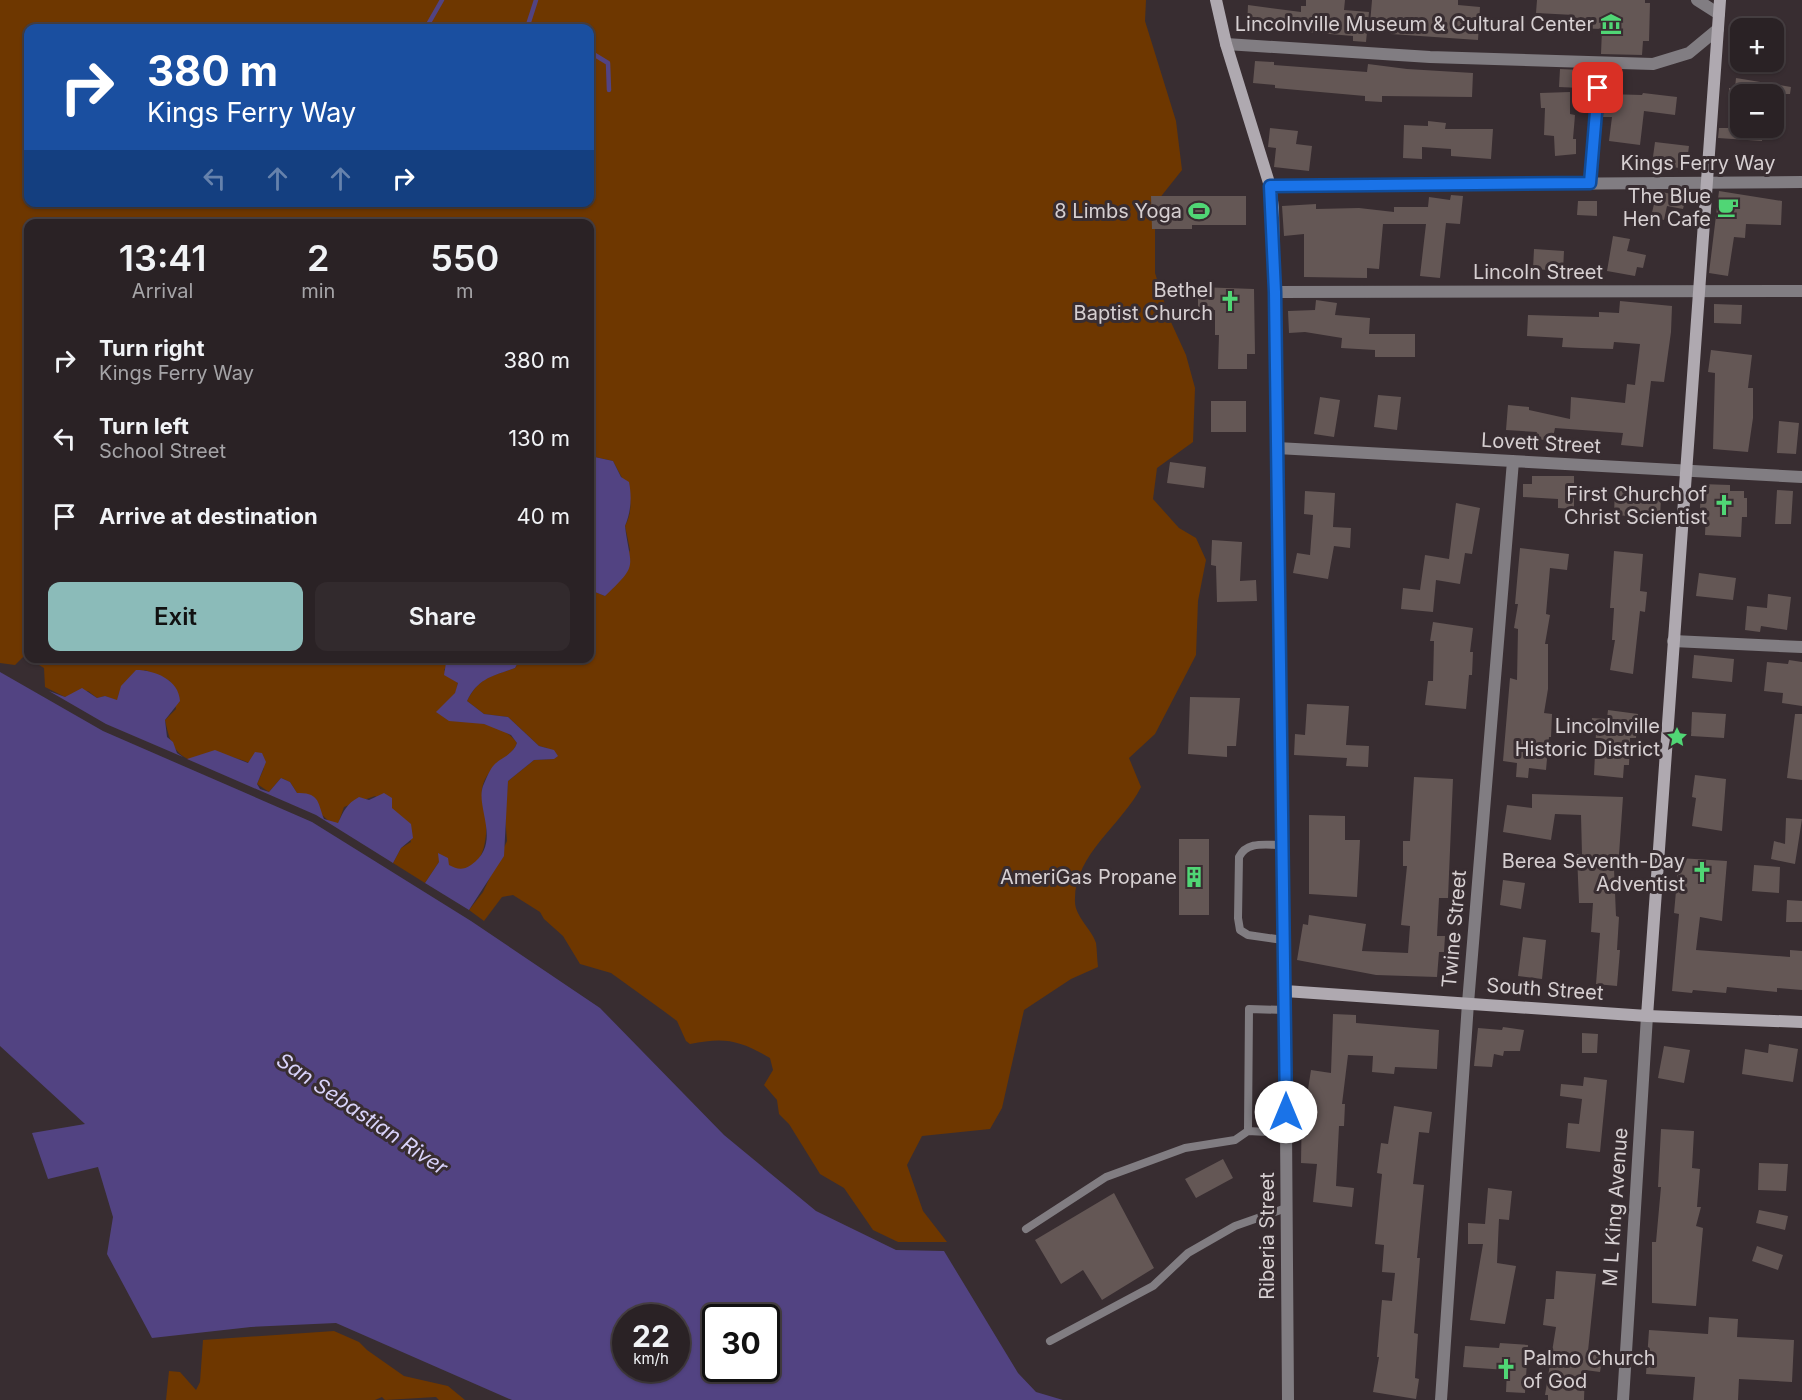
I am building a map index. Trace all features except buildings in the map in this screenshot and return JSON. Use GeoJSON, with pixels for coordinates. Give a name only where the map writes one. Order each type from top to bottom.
{"type":"FeatureCollection","features":[{"type":"Feature","properties":{"kind":"street","name":"Riberia Street"},"geometry":{"type":"LineString","coordinates":[[1216,0],[1226,44],[1270,186],[1275,292],[1288,1400]]}},
{"type":"Feature","properties":{"kind":"street"},"geometry":{"type":"LineString","coordinates":[[1697,0],[1719,14]]}},
{"type":"Feature","properties":{"kind":"street"},"geometry":{"type":"LineString","coordinates":[[1647,1016],[1684,471],[1720,0]]}},
{"type":"Feature","properties":{"kind":"street"},"geometry":{"type":"LineString","coordinates":[[1226,44],[1599,64],[1653,64],[1671,60],[1704,42],[1718,29]]}},
{"type":"Feature","properties":{"kind":"street"},"geometry":{"type":"LineString","coordinates":[[1590,183],[1599,64]]}},
{"type":"Feature","properties":{"kind":"street","name":"Kings Ferry Way"},"geometry":{"type":"LineString","coordinates":[[1270,186],[1802,182]]}},
{"type":"Feature","properties":{"kind":"street","name":"Lincoln Street"},"geometry":{"type":"LineString","coordinates":[[1275,292],[1802,291]]}},
{"type":"Feature","properties":{"kind":"street","name":"Lovett Street"},"geometry":{"type":"LineString","coordinates":[[1277,448],[1802,477]]}},
{"type":"Feature","properties":{"kind":"street","name":"Twine Street"},"geometry":{"type":"LineString","coordinates":[[1441,1400],[1468,1003],[1513,461]]}},
{"type":"Feature","properties":{"kind":"street"},"geometry":{"type":"LineString","coordinates":[[1673,641],[1802,648]]}},
{"type":"Feature","properties":{"kind":"street","name":"South Street"},"geometry":{"type":"LineString","coordinates":[[1285,991],[1647,1016],[1802,1022]]}},
{"type":"Feature","properties":{"kind":"street","name":"M L King Avenue"},"geometry":{"type":"LineString","coordinates":[[1623,1400],[1647,1016]]}},
{"type":"Feature","properties":{"kind":"lane"},"geometry":{"type":"LineString","coordinates":[[1281,845],[1252,846],[1243,849],[1239,857],[1238,918],[1240,930],[1248,935],[1283,940]]}},
{"type":"Feature","properties":{"kind":"lane"},"geometry":{"type":"LineString","coordinates":[[1248,1131],[1249,1009],[1285,1010]]}},
{"type":"Feature","properties":{"kind":"lane"},"geometry":{"type":"LineString","coordinates":[[1026,1229],[1106,1177],[1185,1148],[1235,1140],[1248,1131],[1286,1132]]}},
{"type":"Feature","properties":{"kind":"lane"},"geometry":{"type":"LineString","coordinates":[[1050,1341],[1153,1286],[1188,1253],[1235,1226],[1286,1208]]}},
{"type":"Feature","properties":{"kind":"shaded area"},"geometry":{"type":"Polygon","coordinates":[[[0,0],[1146,0],[1145,21],[1176,121],[1182,170],[1155,204],[1155,273],[1170,320],[1186,355],[1195,388],[1193,442],[1157,468],[1153,499],[1179,528],[1196,538],[1206,560],[1198,601],[1196,655],[1155,734],[1129,758],[1141,787],[1133,801],[1090,855],[1076,885],[1076,907],[1096,943],[1098,967],[1071,979],[1024,1010],[1002,1108],[990,1129],[922,1136],[907,1165],[923,1211],[947,1242],[898,1242],[873,1230],[844,1188],[820,1174],[789,1124],[779,1114],[777,1100],[764,1085],[773,1070],[770,1058],[749,1047],[732,1042],[713,1041],[690,1044],[686,1041],[677,1021],[665,1012],[611,973],[580,964],[563,936],[544,919],[540,912],[513,895],[502,897],[484,921],[469,910],[483,892],[507,841],[505,816],[508,781],[534,760],[554,759],[547,748],[539,746],[508,717],[484,714],[467,701],[487,678],[515,668],[518,663],[594,663],[594,592],[605,596],[630,550],[625,526],[629,517],[630,501],[625,485],[613,461],[594,457],[594,219],[24,219],[24,656],[15,665],[0,663],[0,0]]]}},
{"type":"Feature","properties":{"kind":"shaded area"},"geometry":{"type":"Polygon","coordinates":[[[36,663],[448,663],[444,670],[458,683],[449,721],[496,727],[511,736],[517,743],[509,755],[488,774],[484,781],[482,792],[486,834],[478,860],[465,870],[439,862],[425,883],[393,863],[401,848],[411,842],[404,819],[375,796],[344,807],[338,824],[331,823],[297,793],[290,782],[281,778],[269,792],[257,784],[264,768],[237,758],[217,754],[199,756],[190,760],[179,753],[172,744],[165,720],[176,709],[170,681],[145,670],[119,693],[118,701],[105,696],[97,698],[88,691],[65,697],[45,687],[44,668],[36,663]]]}},
{"type":"Feature","properties":{"kind":"shaded area"},"geometry":{"type":"Polygon","coordinates":[[[334,1331],[359,1342],[404,1376],[448,1386],[465,1400],[439,1400],[436,1397],[385,1400],[382,1397],[375,1400],[166,1400],[169,1371],[180,1372],[196,1390],[200,1382],[203,1340],[334,1331]]]}},
{"type":"Feature","properties":{"kind":"water"},"geometry":{"type":"Polygon","coordinates":[[[594,457],[613,461],[621,477],[629,482],[631,499],[625,526],[630,564],[624,577],[605,596],[594,592],[594,457]]]}},
{"type":"Feature","properties":{"kind":"water"},"geometry":{"type":"Polygon","coordinates":[[[446,663],[518,663],[515,668],[481,683],[467,701],[484,714],[508,717],[539,746],[554,750],[558,756],[554,759],[534,760],[508,781],[504,856],[469,910],[425,883],[439,862],[438,853],[448,858],[449,865],[460,869],[471,865],[480,856],[487,836],[482,805],[483,786],[494,765],[512,751],[517,743],[511,735],[484,724],[449,721],[436,712],[455,693],[458,683],[444,675],[446,663]]]}},
{"type":"Feature","properties":{"kind":"water"},"geometry":{"type":"Polygon","coordinates":[[[136,670],[158,674],[171,682],[179,694],[180,701],[165,720],[167,737],[173,742],[177,753],[183,757],[106,724],[49,691],[65,697],[82,688],[97,698],[105,696],[117,700],[121,686],[136,670]]]}},
{"type":"Feature","properties":{"kind":"water","name":"San Sebastian River"},"geometry":{"type":"Polygon","coordinates":[[[0,672],[103,731],[312,822],[471,921],[600,1008],[724,1135],[816,1211],[896,1250],[944,1251],[1018,1373],[1036,1392],[1063,1400],[512,1400],[336,1323],[251,1327],[152,1338],[107,1254],[113,1217],[98,1167],[48,1179],[32,1133],[85,1124],[0,1046],[0,672]]]}},
{"type":"Feature","properties":{"kind":"water"},"geometry":{"type":"Polygon","coordinates":[[[215,750],[248,763],[255,752],[262,753],[266,762],[257,784],[260,789],[269,792],[281,778],[290,782],[297,793],[305,793],[314,797],[324,819],[338,823],[351,802],[359,797],[369,800],[384,793],[392,798],[392,808],[411,824],[413,838],[401,848],[393,863],[316,815],[187,759],[215,750]]]}},
{"type":"Feature","properties":{"kind":"waterway"},"geometry":{"type":"LineString","coordinates":[[428,24],[442,0]]}},
{"type":"Feature","properties":{"kind":"waterway"},"geometry":{"type":"LineString","coordinates":[[528,24],[536,0]]}},
{"type":"Feature","properties":{"kind":"waterway"},"geometry":{"type":"LineString","coordinates":[[594,54],[608,63],[609,90]]}},
{"type":"Feature","properties":{"kind":"place","name":"Lincolnville Museum & Cultural Center"},"geometry":{"type":"Point","coordinates":[1611,24]}},
{"type":"Feature","properties":{"kind":"place","name":"The Blue Hen Cafe"},"geometry":{"type":"Point","coordinates":[1728,207]}},
{"type":"Feature","properties":{"kind":"place","name":"8 Limbs Yoga"},"geometry":{"type":"Point","coordinates":[1199,211]}},
{"type":"Feature","properties":{"kind":"place","name":"Bethel Baptist Church"},"geometry":{"type":"Point","coordinates":[1230,301]}},
{"type":"Feature","properties":{"kind":"place","name":"First Church of Christ Scientist"},"geometry":{"type":"Point","coordinates":[1724,505]}},
{"type":"Feature","properties":{"kind":"place","name":"Lincolnville Historic District"},"geometry":{"type":"Point","coordinates":[1677,737]}},
{"type":"Feature","properties":{"kind":"place","name":"Berea Seventh-Day Adventist"},"geometry":{"type":"Point","coordinates":[1702,872]}},
{"type":"Feature","properties":{"kind":"place","name":"AmeriGas Propane"},"geometry":{"type":"Point","coordinates":[1194,877]}},
{"type":"Feature","properties":{"kind":"place","name":"Palmo Church of God"},"geometry":{"type":"Point","coordinates":[1506,1369]}},
{"type":"Feature","properties":{"kind":"route"},"geometry":{"type":"LineString","coordinates":[[1286,1112],[1275,292],[1273,208],[1270,186],[1590,183],[1598,88]]}}]}
